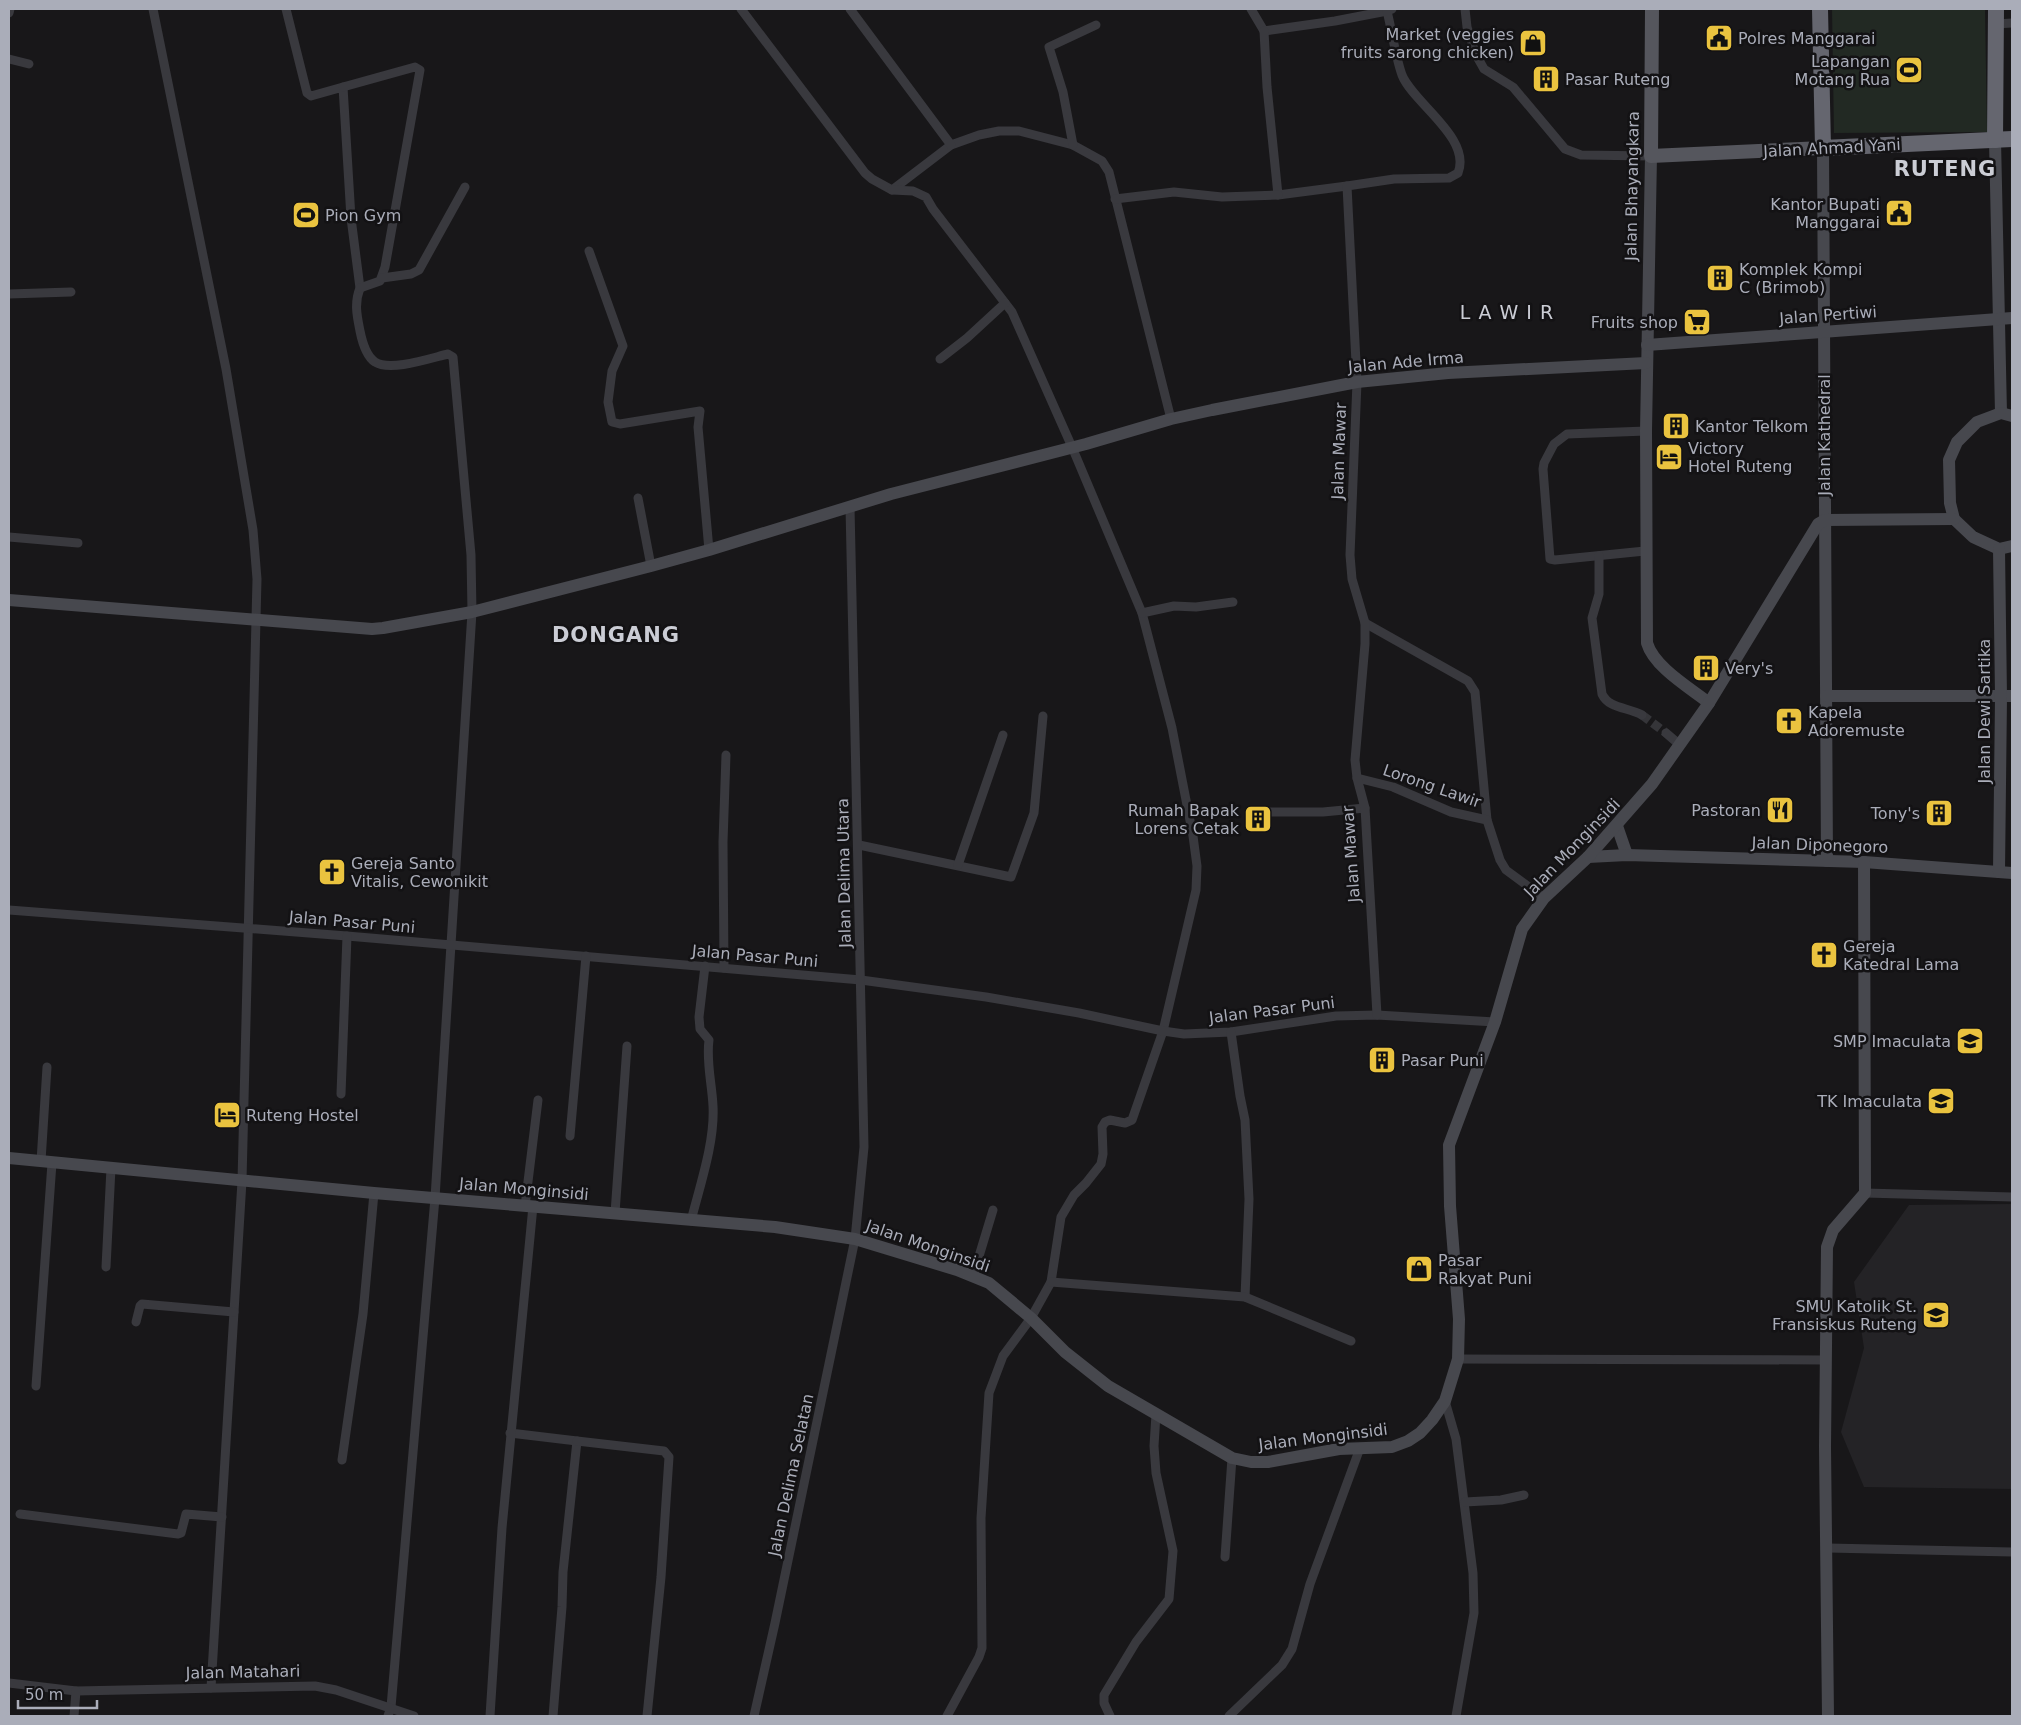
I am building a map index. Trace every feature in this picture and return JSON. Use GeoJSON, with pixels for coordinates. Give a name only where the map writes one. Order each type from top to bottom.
{"type":"FeatureCollection","features":[{"type":"Feature","properties":{"kind":"highway","name":"Jalan Kathedral"},"geometry":{"type":"LineString","coordinates":[[1820,9],[1823,148]]}},
{"type":"Feature","properties":{"kind":"highway"},"geometry":{"type":"LineString","coordinates":[[1995,140],[1996,16]]}},
{"type":"Feature","properties":{"kind":"highway","name":"Jalan Ahmad Yani"},"geometry":{"type":"LineString","coordinates":[[1823,148],[2012,139]]}},
{"type":"Feature","properties":{"kind":"main road","name":"Jalan Bhayangkara"},"geometry":{"type":"LineString","coordinates":[[1651,156],[1652,9]]}},
{"type":"Feature","properties":{"kind":"main road","name":"Jalan Ahmad Yani"},"geometry":{"type":"LineString","coordinates":[[1651,156],[1823,148]]}},
{"type":"Feature","properties":{"kind":"street"},"geometry":{"type":"LineString","coordinates":[[9,13],[10,9]]}},
{"type":"Feature","properties":{"kind":"street"},"geometry":{"type":"LineString","coordinates":[[153,9],[226,369],[253,530],[257,579],[242,1181],[211,1688]]}},
{"type":"Feature","properties":{"kind":"street"},"geometry":{"type":"LineString","coordinates":[[286,9],[307,93],[311,96],[415,67],[420,70],[382,278]]}},
{"type":"Feature","properties":{"kind":"street"},"geometry":{"type":"LineString","coordinates":[[741,9],[865,173],[892,190],[913,192],[926,197],[933,209],[1012,312],[1072,447],[1142,614],[1172,728],[1194,836],[1197,866],[1196,890],[1163,1031],[1132,1120],[1125,1123],[1110,1120],[1105,1122],[1102,1127],[1103,1154],[1101,1164],[1074,1195],[1061,1217],[1051,1282],[1031,1318],[1003,1356],[989,1392],[981,1518],[982,1648],[979,1657],[946,1716]]}},
{"type":"Feature","properties":{"kind":"street"},"geometry":{"type":"LineString","coordinates":[[850,9],[951,145]]}},
{"type":"Feature","properties":{"kind":"street"},"geometry":{"type":"LineString","coordinates":[[1251,9],[1264,32],[1267,87],[1278,195]]}},
{"type":"Feature","properties":{"kind":"street"},"geometry":{"type":"LineString","coordinates":[[1466,9],[1473,45],[1484,68],[1513,87],[1566,150],[1580,155],[1651,156]]}},
{"type":"Feature","properties":{"kind":"street"},"geometry":{"type":"LineString","coordinates":[[1115,199],[1168,192],[1222,197],[1278,195],[1394,179],[1448,178],[1458,173],[1459,155],[1448,130],[1410,90],[1402,75],[1389,10],[1264,32]]}},
{"type":"Feature","properties":{"kind":"street"},"geometry":{"type":"LineString","coordinates":[[1996,16],[2012,24]]}},
{"type":"Feature","properties":{"kind":"street"},"geometry":{"type":"LineString","coordinates":[[1073,144],[1062,92],[1049,47],[1096,25]]}},
{"type":"Feature","properties":{"kind":"street"},"geometry":{"type":"LineString","coordinates":[[9,59],[29,64]]}},
{"type":"Feature","properties":{"kind":"street"},"geometry":{"type":"LineString","coordinates":[[344,87],[351,218],[360,288],[356,308],[363,344],[375,362],[385,365],[401,364],[448,354],[453,357],[471,555],[472,612],[435,1198],[389,1712]]}},
{"type":"Feature","properties":{"kind":"street"},"geometry":{"type":"LineString","coordinates":[[892,190],[951,145],[979,134],[999,131],[1019,131],[1073,144],[1091,154],[1105,165],[1171,419]]}},
{"type":"Feature","properties":{"kind":"street"},"geometry":{"type":"LineString","coordinates":[[1995,140],[1999,319],[2006,415],[1977,422],[1957,442],[1949,460],[1950,503],[1954,519],[1973,537],[1999,549],[2012,546]]}},
{"type":"Feature","properties":{"kind":"street","name":"Jalan Kathedral"},"geometry":{"type":"LineString","coordinates":[[1823,148],[1827,861]]}},
{"type":"Feature","properties":{"kind":"street","name":"Jalan Bhayangkara"},"geometry":{"type":"LineString","coordinates":[[1651,156],[1646,363],[1646,636],[1649,650],[1658,662],[1709,703]]}},
{"type":"Feature","properties":{"kind":"street","name":"Jalan Mawar"},"geometry":{"type":"LineString","coordinates":[[1348,186],[1357,382],[1350,555],[1352,579],[1365,623],[1365,644],[1355,760],[1357,778],[1365,808],[1377,1015]]}},
{"type":"Feature","properties":{"kind":"street"},"geometry":{"type":"LineString","coordinates":[[360,288],[377,282],[382,278],[411,274],[419,270],[465,187]]}},
{"type":"Feature","properties":{"kind":"street"},"geometry":{"type":"LineString","coordinates":[[589,251],[623,346],[612,371],[608,402],[612,422],[620,424],[700,412],[698,427],[709,550]]}},
{"type":"Feature","properties":{"kind":"street"},"geometry":{"type":"LineString","coordinates":[[9,294],[70,292]]}},
{"type":"Feature","properties":{"kind":"street"},"geometry":{"type":"LineString","coordinates":[[940,359],[967,338],[1005,303]]}},
{"type":"Feature","properties":{"kind":"street","name":"Jalan Pertiwi"},"geometry":{"type":"LineString","coordinates":[[1647,345],[2012,318]]}},
{"type":"Feature","properties":{"kind":"street","name":"Jalan Ade Irma"},"geometry":{"type":"LineString","coordinates":[[9,600],[372,629],[472,612],[651,566],[891,494],[1171,419],[1357,382],[1448,373],[1646,363]]}},
{"type":"Feature","properties":{"kind":"street"},"geometry":{"type":"LineString","coordinates":[[1645,551],[1550,559],[1544,463],[1554,444],[1567,434],[1646,431]]}},
{"type":"Feature","properties":{"kind":"street"},"geometry":{"type":"LineString","coordinates":[[638,498],[651,566]]}},
{"type":"Feature","properties":{"kind":"street","name":"Jalan Delima Utara"},"geometry":{"type":"LineString","coordinates":[[850,507],[859,845],[864,1147],[855,1239]]}},
{"type":"Feature","properties":{"kind":"street"},"geometry":{"type":"LineString","coordinates":[[1825,520],[1954,519]]}},
{"type":"Feature","properties":{"kind":"street","name":"Jalan Monginsidi"},"geometry":{"type":"LineString","coordinates":[[9,1158],[374,1193],[775,1227],[855,1239],[973,1276],[1000,1290],[1065,1352],[1108,1386],[1232,1458],[1251,1462],[1268,1462],[1338,1449],[1392,1447],[1408,1441],[1420,1433],[1432,1420],[1445,1401],[1458,1359],[1459,1319],[1450,1206],[1449,1145],[1496,1022],[1522,929],[1544,898],[1618,826],[1652,784],[1709,703],[1812,532],[1825,520]]}},
{"type":"Feature","properties":{"kind":"street"},"geometry":{"type":"LineString","coordinates":[[9,537],[78,543]]}},
{"type":"Feature","properties":{"kind":"street","name":"Jalan Dewi Sartika"},"geometry":{"type":"LineString","coordinates":[[1999,549],[2007,696],[1999,872]]}},
{"type":"Feature","properties":{"kind":"street"},"geometry":{"type":"LineString","coordinates":[[1599,556],[1599,594],[1592,618],[1602,694],[1610,704],[1632,709],[1642,715]]}},
{"type":"Feature","properties":{"kind":"street"},"geometry":{"type":"LineString","coordinates":[[1142,614],[1174,606],[1234,602]]}},
{"type":"Feature","properties":{"kind":"street"},"geometry":{"type":"LineString","coordinates":[[1365,623],[1471,684],[1475,692],[1487,820]]}},
{"type":"Feature","properties":{"kind":"street"},"geometry":{"type":"LineString","coordinates":[[1826,696],[2007,696]]}},
{"type":"Feature","properties":{"kind":"street"},"geometry":{"type":"LineString","coordinates":[[859,845],[1009,878],[1012,876],[1034,813],[1043,716]]}},
{"type":"Feature","properties":{"kind":"street"},"geometry":{"type":"LineString","coordinates":[[1666,733],[1680,745]]}},
{"type":"Feature","properties":{"kind":"street"},"geometry":{"type":"LineString","coordinates":[[958,866],[1003,735]]}},
{"type":"Feature","properties":{"kind":"street"},"geometry":{"type":"LineString","coordinates":[[724,968],[723,842],[726,755]]}},
{"type":"Feature","properties":{"kind":"street","name":"Lorong Lawir"},"geometry":{"type":"LineString","coordinates":[[1357,778],[1393,787],[1451,812],[1487,820],[1502,865],[1544,898]]}},
{"type":"Feature","properties":{"kind":"street"},"geometry":{"type":"LineString","coordinates":[[1269,812],[1324,812],[1365,808]]}},
{"type":"Feature","properties":{"kind":"street"},"geometry":{"type":"LineString","coordinates":[[1618,826],[1627,855]]}},
{"type":"Feature","properties":{"kind":"street","name":"Jalan Diponegoro"},"geometry":{"type":"LineString","coordinates":[[1588,857],[1627,855],[1864,862],[2012,872]]}},
{"type":"Feature","properties":{"kind":"street"},"geometry":{"type":"LineString","coordinates":[[1828,1716],[1828,1548],[1825,1448],[1827,1247],[1833,1230],[1865,1194],[1864,862]]}},
{"type":"Feature","properties":{"kind":"street","name":"Jalan Pasar Puni"},"geometry":{"type":"LineString","coordinates":[[9,910],[346,936],[861,980],[1079,1013],[1184,1034],[1231,1032],[1336,1016],[1377,1015],[1496,1022]]}},
{"type":"Feature","properties":{"kind":"street"},"geometry":{"type":"LineString","coordinates":[[341,1094],[346,936]]}},
{"type":"Feature","properties":{"kind":"street"},"geometry":{"type":"LineString","coordinates":[[570,1136],[586,956]]}},
{"type":"Feature","properties":{"kind":"street"},"geometry":{"type":"LineString","coordinates":[[691,1221],[708,1149],[713,1106],[708,1055],[709,1040],[700,1029],[699,1017],[705,966]]}},
{"type":"Feature","properties":{"kind":"street"},"geometry":{"type":"LineString","coordinates":[[1231,1032],[1245,1120],[1248,1199],[1244,1297]]}},
{"type":"Feature","properties":{"kind":"street"},"geometry":{"type":"LineString","coordinates":[[616,1213],[627,1046]]}},
{"type":"Feature","properties":{"kind":"street"},"geometry":{"type":"LineString","coordinates":[[36,1386],[47,1162],[47,1067]]}},
{"type":"Feature","properties":{"kind":"street"},"geometry":{"type":"LineString","coordinates":[[490,1716],[502,1528],[538,1100]]}},
{"type":"Feature","properties":{"kind":"street"},"geometry":{"type":"LineString","coordinates":[[106,1267],[111,1168]]}},
{"type":"Feature","properties":{"kind":"street"},"geometry":{"type":"LineString","coordinates":[[342,1460],[363,1314],[374,1193]]}},
{"type":"Feature","properties":{"kind":"street"},"geometry":{"type":"LineString","coordinates":[[1865,1194],[2012,1197]]}},
{"type":"Feature","properties":{"kind":"street"},"geometry":{"type":"LineString","coordinates":[[973,1276],[993,1210]]}},
{"type":"Feature","properties":{"kind":"street","name":"Jalan Delima Selatan"},"geometry":{"type":"LineString","coordinates":[[754,1716],[855,1239]]}},
{"type":"Feature","properties":{"kind":"street"},"geometry":{"type":"LineString","coordinates":[[1051,1282],[1244,1297],[1351,1341]]}},
{"type":"Feature","properties":{"kind":"street"},"geometry":{"type":"LineString","coordinates":[[136,1322],[142,1304],[234,1312]]}},
{"type":"Feature","properties":{"kind":"street"},"geometry":{"type":"LineString","coordinates":[[1458,1359],[1826,1360]]}},
{"type":"Feature","properties":{"kind":"street"},"geometry":{"type":"LineString","coordinates":[[1445,1401],[1456,1439],[1473,1573],[1474,1613],[1456,1716]]}},
{"type":"Feature","properties":{"kind":"street"},"geometry":{"type":"LineString","coordinates":[[1110,1716],[1104,1703],[1104,1695],[1136,1642],[1169,1599],[1173,1551],[1156,1472],[1154,1446],[1156,1414]]}},
{"type":"Feature","properties":{"kind":"street"},"geometry":{"type":"LineString","coordinates":[[510,1433],[664,1451],[669,1457],[661,1577],[647,1716]]}},
{"type":"Feature","properties":{"kind":"street"},"geometry":{"type":"LineString","coordinates":[[553,1716],[563,1572],[577,1441]]}},
{"type":"Feature","properties":{"kind":"street"},"geometry":{"type":"LineString","coordinates":[[1229,1716],[1282,1665],[1292,1650],[1310,1584],[1360,1448]]}},
{"type":"Feature","properties":{"kind":"street"},"geometry":{"type":"LineString","coordinates":[[1225,1557],[1232,1458]]}},
{"type":"Feature","properties":{"kind":"street"},"geometry":{"type":"LineString","coordinates":[[1465,1502],[1501,1500],[1524,1495]]}},
{"type":"Feature","properties":{"kind":"street"},"geometry":{"type":"LineString","coordinates":[[20,1514],[178,1534],[181,1533],[186,1514],[222,1517]]}},
{"type":"Feature","properties":{"kind":"street"},"geometry":{"type":"LineString","coordinates":[[1828,1548],[2012,1552]]}},
{"type":"Feature","properties":{"kind":"street","name":"Jalan Matahari"},"geometry":{"type":"LineString","coordinates":[[9,1683],[76,1691],[322,1687],[389,1712],[414,1716]]}},
{"type":"Feature","properties":{"kind":"street"},"geometry":{"type":"LineString","coordinates":[[74,1716],[76,1691]]}},
{"type":"Feature","properties":{"kind":"shaded area","name":"Lapangan Motang Rua"},"geometry":{"type":"Polygon","coordinates":[[[1832,9],[1985,9],[1987,132],[1834,133],[1832,9]]]}},
{"type":"Feature","properties":{"kind":"shaded area","name":"SMU Katolik St. Fransiskus Ruteng"},"geometry":{"type":"Polygon","coordinates":[[[2012,1204],[2012,1489],[1864,1487],[1841,1432],[1864,1348],[1854,1282],[1909,1205],[2012,1204]]]}},
{"type":"Feature","properties":{"kind":"tunnel"},"geometry":{"type":"LineString","coordinates":[[1642,715],[1666,733]]}},
{"type":"Feature","properties":{"kind":"place","name":"Polres Manggarai"},"geometry":{"type":"Point","coordinates":[1719,38]}},
{"type":"Feature","properties":{"kind":"place","name":"Market (veggies fruits sarong chicken)"},"geometry":{"type":"Point","coordinates":[1533,43]}},
{"type":"Feature","properties":{"kind":"place","name":"Lapangan Motang Rua"},"geometry":{"type":"Point","coordinates":[1909,70]}},
{"type":"Feature","properties":{"kind":"place","name":"Pasar Ruteng"},"geometry":{"type":"Point","coordinates":[1546,79]}},
{"type":"Feature","properties":{"kind":"place","name":"Kantor Bupati Manggarai"},"geometry":{"type":"Point","coordinates":[1899,213]}},
{"type":"Feature","properties":{"kind":"place","name":"Pion Gym"},"geometry":{"type":"Point","coordinates":[306,215]}},
{"type":"Feature","properties":{"kind":"place","name":"Komplek Kompi C (Brimob)"},"geometry":{"type":"Point","coordinates":[1720,278]}},
{"type":"Feature","properties":{"kind":"place","name":"Fruits shop"},"geometry":{"type":"Point","coordinates":[1697,322]}},
{"type":"Feature","properties":{"kind":"place","name":"Kantor Telkom"},"geometry":{"type":"Point","coordinates":[1676,426]}},
{"type":"Feature","properties":{"kind":"place","name":"Victory Hotel Ruteng"},"geometry":{"type":"Point","coordinates":[1669,457]}},
{"type":"Feature","properties":{"kind":"place","name":"Very's"},"geometry":{"type":"Point","coordinates":[1706,668]}},
{"type":"Feature","properties":{"kind":"place","name":"Kapela Adoremuste"},"geometry":{"type":"Point","coordinates":[1789,721]}},
{"type":"Feature","properties":{"kind":"place","name":"Pastoran"},"geometry":{"type":"Point","coordinates":[1780,810]}},
{"type":"Feature","properties":{"kind":"place","name":"Tony's"},"geometry":{"type":"Point","coordinates":[1939,813]}},
{"type":"Feature","properties":{"kind":"place","name":"Rumah Bapak Lorens Cetak"},"geometry":{"type":"Point","coordinates":[1258,819]}},
{"type":"Feature","properties":{"kind":"place","name":"Gereja Santo Vitalis, Cewonikit"},"geometry":{"type":"Point","coordinates":[332,872]}},
{"type":"Feature","properties":{"kind":"place","name":"Gereja Katedral Lama"},"geometry":{"type":"Point","coordinates":[1824,955]}},
{"type":"Feature","properties":{"kind":"place","name":"SMP Imaculata"},"geometry":{"type":"Point","coordinates":[1970,1041]}},
{"type":"Feature","properties":{"kind":"place","name":"Pasar Puni"},"geometry":{"type":"Point","coordinates":[1382,1060]}},
{"type":"Feature","properties":{"kind":"place","name":"TK Imaculata"},"geometry":{"type":"Point","coordinates":[1941,1101]}},
{"type":"Feature","properties":{"kind":"place","name":"Ruteng Hostel"},"geometry":{"type":"Point","coordinates":[227,1115]}},
{"type":"Feature","properties":{"kind":"place","name":"Pasar Rakyat Puni"},"geometry":{"type":"Point","coordinates":[1419,1269]}},
{"type":"Feature","properties":{"kind":"place","name":"SMU Katolik St. Fransiskus Ruteng"},"geometry":{"type":"Point","coordinates":[1936,1315]}},
{"type":"Feature","properties":{"kind":"district","name":"RUTENG"},"geometry":{"type":"Point","coordinates":[1945,169]}},
{"type":"Feature","properties":{"kind":"district","name":"L A W I R"},"geometry":{"type":"Point","coordinates":[1507,312]}},
{"type":"Feature","properties":{"kind":"district","name":"DONGANG"},"geometry":{"type":"Point","coordinates":[616,635]}}]}
